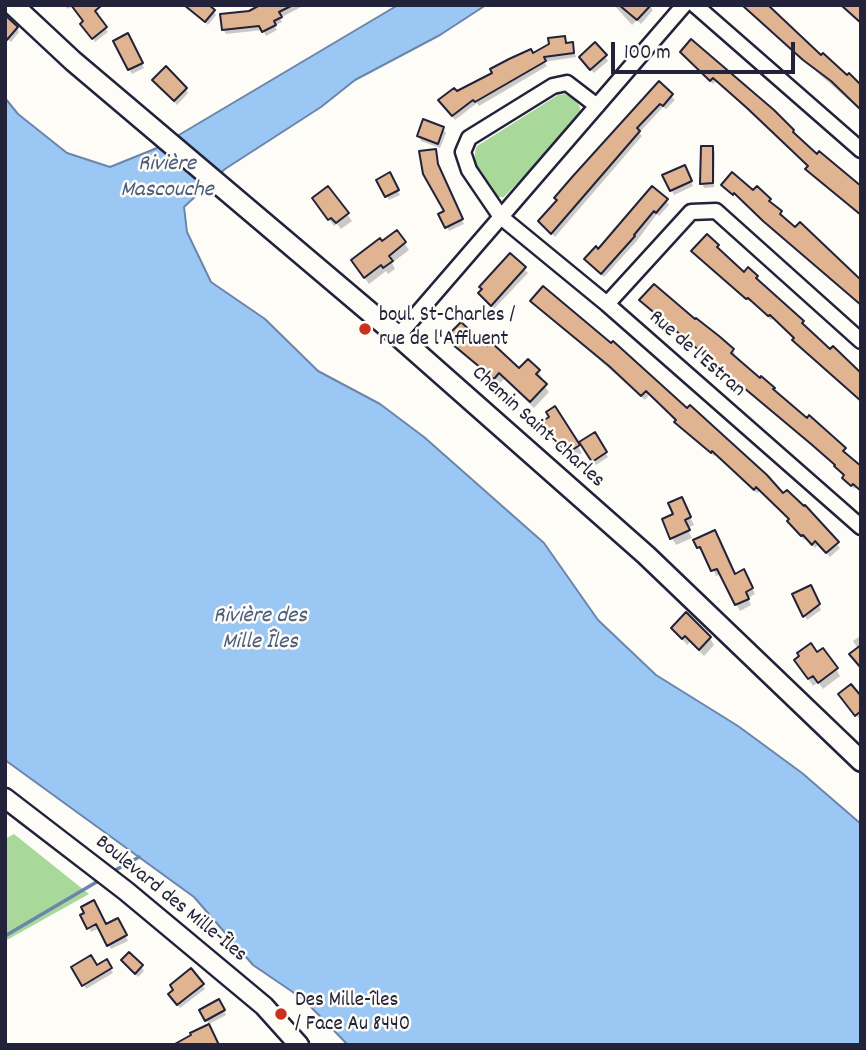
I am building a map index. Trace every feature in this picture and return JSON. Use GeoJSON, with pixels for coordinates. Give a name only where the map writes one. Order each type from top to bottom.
{"type":"FeatureCollection","features":[{"type":"Feature","properties":{"kind":"main road","name":"Chemin Saint-Charles"},"geometry":{"type":"LineString","coordinates":[[13,5],[73,61],[398,336],[646,555],[861,761]]}},
{"type":"Feature","properties":{"kind":"street"},"geometry":{"type":"LineString","coordinates":[[398,336],[684,5]]}},
{"type":"Feature","properties":{"kind":"street"},"geometry":{"type":"LineString","coordinates":[[695,5],[861,150]]}},
{"type":"Feature","properties":{"kind":"street","name":"Rue de l'Estran"},"geometry":{"type":"LineString","coordinates":[[597,106],[567,83],[552,86],[469,138],[463,152],[469,170],[501,217],[607,304],[861,527]]}},
{"type":"Feature","properties":{"kind":"street"},"geometry":{"type":"LineString","coordinates":[[607,304],[691,212],[716,211],[861,341]]}},
{"type":"Feature","properties":{"kind":"street","name":"Boulevard des Mille-Îles"},"geometry":{"type":"LineString","coordinates":[[5,798],[147,909],[264,1006],[299,1045]]}},
{"type":"Feature","properties":{"kind":"green space"},"geometry":{"type":"Polygon","coordinates":[[[565,94],[577,102],[581,116],[504,197],[494,197],[475,159],[477,146],[558,95],[565,94]]]}},
{"type":"Feature","properties":{"kind":"green space"},"geometry":{"type":"Polygon","coordinates":[[[14,834],[89,894],[5,941],[5,839],[14,834]]]}},
{"type":"Feature","properties":{"kind":"water","name":"Rivière des Mille Îles"},"geometry":{"type":"Polygon","coordinates":[[[398,5],[486,5],[440,35],[355,80],[321,107],[225,169],[184,207],[187,232],[211,282],[265,319],[318,371],[380,404],[424,437],[544,543],[598,620],[656,675],[738,726],[802,773],[861,824],[861,1045],[348,1045],[303,999],[253,965],[194,897],[5,760],[5,98],[18,114],[67,153],[110,167],[157,148],[398,5]]]}},
{"type":"Feature","properties":{"kind":"building"},"geometry":{"type":"Polygon","coordinates":[[[71,5],[102,5],[95,11],[107,27],[92,39],[80,24],[83,21],[71,5]]]}},
{"type":"Feature","properties":{"kind":"building"},"geometry":{"type":"Polygon","coordinates":[[[184,5],[209,5],[215,10],[205,22],[184,5]]]}},
{"type":"Feature","properties":{"kind":"building"},"geometry":{"type":"Polygon","coordinates":[[[260,5],[293,5],[279,12],[282,17],[274,21],[276,25],[262,32],[259,26],[222,30],[220,14],[249,11],[260,5]]]}},
{"type":"Feature","properties":{"kind":"building"},"geometry":{"type":"Polygon","coordinates":[[[619,5],[651,5],[637,20],[619,5]]]}},
{"type":"Feature","properties":{"kind":"building"},"geometry":{"type":"Polygon","coordinates":[[[742,5],[768,5],[821,55],[823,53],[847,75],[849,73],[861,85],[861,110],[831,81],[803,60],[742,5]]]}},
{"type":"Feature","properties":{"kind":"building"},"geometry":{"type":"Polygon","coordinates":[[[841,5],[861,5],[861,23],[841,5]]]}},
{"type":"Feature","properties":{"kind":"building"},"geometry":{"type":"Polygon","coordinates":[[[5,15],[18,27],[5,42],[5,15]]]}},
{"type":"Feature","properties":{"kind":"building"},"geometry":{"type":"Polygon","coordinates":[[[128,33],[143,63],[128,70],[113,41],[128,33]]]}},
{"type":"Feature","properties":{"kind":"building"},"geometry":{"type":"Polygon","coordinates":[[[565,36],[566,43],[573,42],[574,53],[544,57],[546,61],[475,102],[473,100],[452,116],[438,100],[454,88],[457,91],[492,73],[490,69],[509,59],[531,49],[533,53],[549,44],[548,38],[565,36]]]}},
{"type":"Feature","properties":{"kind":"building"},"geometry":{"type":"Polygon","coordinates":[[[691,39],[774,110],[817,154],[819,151],[861,186],[861,215],[805,169],[808,166],[747,108],[713,78],[710,81],[680,52],[691,39]]]}},
{"type":"Feature","properties":{"kind":"building"},"geometry":{"type":"Polygon","coordinates":[[[595,42],[607,55],[590,70],[579,57],[595,42]]]}},
{"type":"Feature","properties":{"kind":"building"},"geometry":{"type":"Polygon","coordinates":[[[166,66],[187,88],[174,101],[152,80],[166,66]]]}},
{"type":"Feature","properties":{"kind":"building"},"geometry":{"type":"Polygon","coordinates":[[[659,81],[673,94],[637,128],[640,131],[551,234],[538,221],[557,200],[554,198],[659,81]]]}},
{"type":"Feature","properties":{"kind":"building"},"geometry":{"type":"Polygon","coordinates":[[[423,119],[444,127],[438,144],[417,136],[423,119]]]}},
{"type":"Feature","properties":{"kind":"building"},"geometry":{"type":"Polygon","coordinates":[[[701,146],[713,146],[713,183],[700,184],[701,146]]]}},
{"type":"Feature","properties":{"kind":"building"},"geometry":{"type":"Polygon","coordinates":[[[436,149],[438,164],[463,219],[445,228],[438,214],[444,211],[423,174],[419,151],[436,149]]]}},
{"type":"Feature","properties":{"kind":"building"},"geometry":{"type":"Polygon","coordinates":[[[685,165],[692,181],[670,191],[662,175],[685,165]]]}},
{"type":"Feature","properties":{"kind":"building"},"geometry":{"type":"Polygon","coordinates":[[[390,172],[399,190],[385,197],[376,180],[390,172]]]}},
{"type":"Feature","properties":{"kind":"building"},"geometry":{"type":"Polygon","coordinates":[[[732,172],[753,190],[757,186],[771,199],[769,201],[782,211],[780,214],[795,227],[800,222],[861,280],[861,305],[734,193],[733,195],[721,185],[732,172]]]}},
{"type":"Feature","properties":{"kind":"building"},"geometry":{"type":"Polygon","coordinates":[[[328,186],[349,213],[336,223],[331,218],[328,220],[312,198],[328,186]]]}},
{"type":"Feature","properties":{"kind":"building"},"geometry":{"type":"Polygon","coordinates":[[[652,186],[668,199],[656,213],[654,211],[601,274],[584,259],[596,246],[598,249],[652,186]]]}},
{"type":"Feature","properties":{"kind":"building"},"geometry":{"type":"Polygon","coordinates":[[[397,230],[406,242],[389,256],[393,261],[383,268],[381,265],[364,278],[351,260],[380,238],[382,241],[397,230]]]}},
{"type":"Feature","properties":{"kind":"building"},"geometry":{"type":"Polygon","coordinates":[[[707,234],[744,272],[748,267],[758,276],[756,278],[804,321],[802,323],[830,349],[833,346],[861,373],[861,401],[792,340],[794,338],[770,315],[746,299],[691,251],[707,234]]]}},
{"type":"Feature","properties":{"kind":"building"},"geometry":{"type":"Polygon","coordinates":[[[510,253],[526,267],[491,306],[478,293],[482,289],[479,287],[510,253]]]}},
{"type":"Feature","properties":{"kind":"building"},"geometry":{"type":"Polygon","coordinates":[[[654,284],[719,336],[734,349],[731,353],[846,448],[843,451],[861,466],[861,491],[842,478],[844,475],[835,465],[811,444],[639,300],[654,284]]]}},
{"type":"Feature","properties":{"kind":"building"},"geometry":{"type":"Polygon","coordinates":[[[543,286],[611,343],[613,341],[687,408],[690,405],[783,493],[787,490],[805,505],[839,542],[826,553],[815,541],[812,545],[801,536],[787,521],[789,519],[756,487],[754,490],[712,451],[711,453],[674,422],[676,420],[646,391],[641,396],[530,301],[543,286]]]}},
{"type":"Feature","properties":{"kind":"building"},"geometry":{"type":"Polygon","coordinates":[[[461,322],[487,346],[491,342],[519,368],[528,359],[540,370],[536,374],[547,384],[530,402],[499,373],[494,379],[445,338],[461,322]]]}},
{"type":"Feature","properties":{"kind":"building"},"geometry":{"type":"Polygon","coordinates":[[[555,406],[580,445],[566,454],[561,445],[557,447],[541,422],[549,417],[546,412],[555,406]]]}},
{"type":"Feature","properties":{"kind":"building"},"geometry":{"type":"Polygon","coordinates":[[[595,432],[607,452],[592,462],[579,442],[595,432]]]}},
{"type":"Feature","properties":{"kind":"building"},"geometry":{"type":"Polygon","coordinates":[[[682,497],[691,517],[685,520],[690,530],[670,539],[662,519],[673,514],[668,503],[682,497]]]}},
{"type":"Feature","properties":{"kind":"building"},"geometry":{"type":"Polygon","coordinates":[[[715,530],[735,574],[744,569],[753,588],[746,592],[749,599],[735,605],[717,569],[711,571],[700,547],[697,548],[693,540],[715,530]]]}},
{"type":"Feature","properties":{"kind":"building"},"geometry":{"type":"Polygon","coordinates":[[[811,585],[820,604],[803,617],[792,594],[811,585]]]}},
{"type":"Feature","properties":{"kind":"building"},"geometry":{"type":"Polygon","coordinates":[[[686,612],[711,637],[699,650],[685,636],[682,639],[671,628],[686,612]]]}},
{"type":"Feature","properties":{"kind":"building"},"geometry":{"type":"Polygon","coordinates":[[[811,643],[817,652],[823,648],[838,668],[818,683],[813,676],[808,679],[794,660],[799,656],[797,653],[811,643]]]}},
{"type":"Feature","properties":{"kind":"building"},"geometry":{"type":"Polygon","coordinates":[[[861,645],[861,668],[849,654],[861,645]]]}},
{"type":"Feature","properties":{"kind":"building"},"geometry":{"type":"Polygon","coordinates":[[[851,684],[861,696],[861,711],[855,716],[838,694],[851,684]]]}},
{"type":"Feature","properties":{"kind":"building"},"geometry":{"type":"Polygon","coordinates":[[[94,900],[106,924],[118,918],[127,935],[107,946],[96,924],[87,929],[80,915],[84,913],[81,907],[94,900]]]}},
{"type":"Feature","properties":{"kind":"building"},"geometry":{"type":"Polygon","coordinates":[[[129,952],[143,965],[135,974],[121,960],[129,952]]]}},
{"type":"Feature","properties":{"kind":"building"},"geometry":{"type":"Polygon","coordinates":[[[91,955],[97,965],[107,959],[112,968],[82,986],[71,967],[91,955]]]}},
{"type":"Feature","properties":{"kind":"building"},"geometry":{"type":"Polygon","coordinates":[[[191,968],[204,984],[177,1005],[168,994],[173,990],[170,985],[191,968]]]}},
{"type":"Feature","properties":{"kind":"building"},"geometry":{"type":"Polygon","coordinates":[[[219,999],[225,1010],[205,1021],[199,1010],[219,999]]]}},
{"type":"Feature","properties":{"kind":"building"},"geometry":{"type":"Polygon","coordinates":[[[209,1024],[219,1045],[173,1045],[191,1035],[190,1033],[209,1024]]]}},
{"type":"Feature","properties":{"kind":"waterway"},"geometry":{"type":"LineString","coordinates":[[112,872],[139,857]]}},
{"type":"Feature","properties":{"kind":"waterway"},"geometry":{"type":"LineString","coordinates":[[5,936],[100,880]]}},
{"type":"Feature","properties":{"kind":"place","name":"boul. St-Charles / rue de l'Affluent"},"geometry":{"type":"Point","coordinates":[365,329]}},
{"type":"Feature","properties":{"kind":"place","name":"Des Mille-îles / Face Au 8440"},"geometry":{"type":"Point","coordinates":[281,1014]}},
{"type":"Feature","properties":{"kind":"water label","name":"Rivière Mascouche"},"geometry":{"type":"Point","coordinates":[167,179]}}]}
